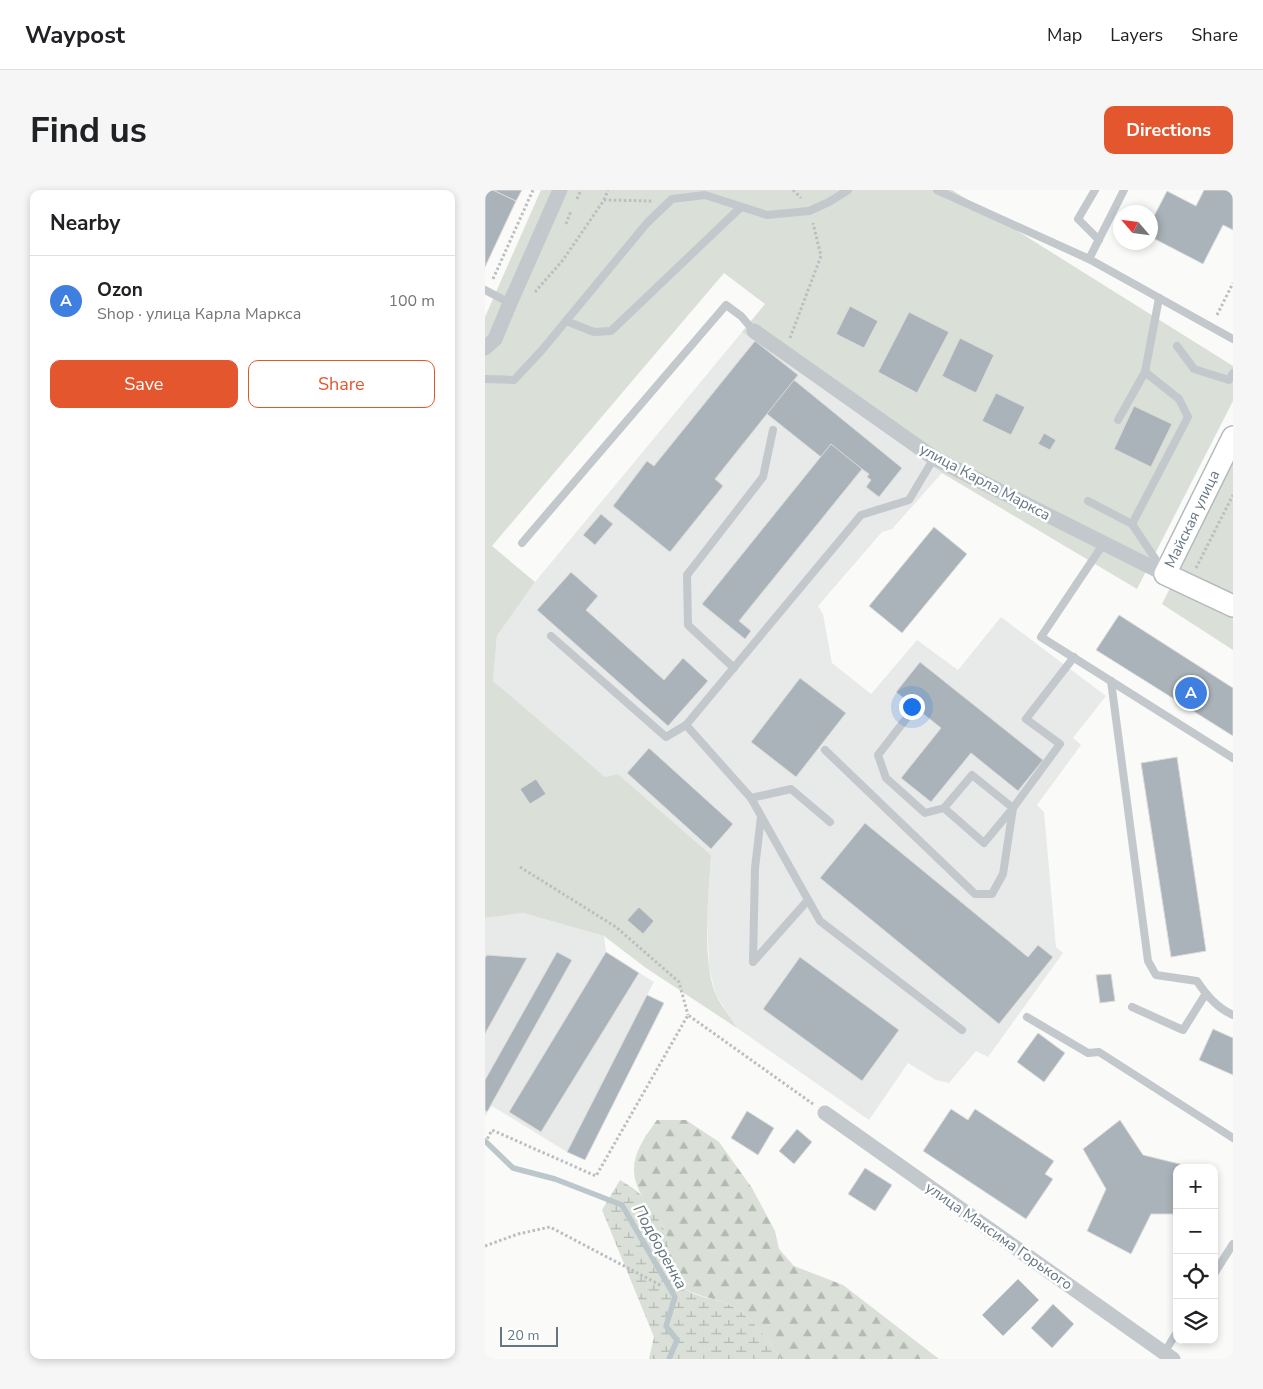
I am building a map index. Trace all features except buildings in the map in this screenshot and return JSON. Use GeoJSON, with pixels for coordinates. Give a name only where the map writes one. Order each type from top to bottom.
{"type":"FeatureCollection","features":[{"type":"Feature","properties":{"kind":"street"},"geometry":{"type":"LineString","coordinates":[[485,348],[495,339],[557,191]]}},
{"type":"Feature","properties":{"kind":"street","name":"улица Карла Маркса"},"geometry":{"type":"LineString","coordinates":[[754,331],[934,458],[1104,544],[1233,606]]}},
{"type":"Feature","properties":{"kind":"street","name":"Майская улица"},"geometry":{"type":"LineString","coordinates":[[1165,574],[1233,437]]}},
{"type":"Feature","properties":{"kind":"street","name":"улица Максима Горького"},"geometry":{"type":"LineString","coordinates":[[825,1113],[1168,1356]]}},
{"type":"Feature","properties":{"kind":"lane"},"geometry":{"type":"LineString","coordinates":[[485,379],[514,380],[566,321],[647,223],[672,199],[705,195],[767,215],[809,211],[829,202],[847,190]]}},
{"type":"Feature","properties":{"kind":"lane"},"geometry":{"type":"LineString","coordinates":[[937,190],[1089,259],[1233,339]]}},
{"type":"Feature","properties":{"kind":"lane"},"geometry":{"type":"LineString","coordinates":[[1095,190],[1078,220],[1099,240]]}},
{"type":"Feature","properties":{"kind":"lane"},"geometry":{"type":"LineString","coordinates":[[1089,259],[1124,190]]}},
{"type":"Feature","properties":{"kind":"lane"},"geometry":{"type":"LineString","coordinates":[[566,321],[594,332],[611,331],[741,207]]}},
{"type":"Feature","properties":{"kind":"lane"},"geometry":{"type":"LineString","coordinates":[[486,290],[510,303]]}},
{"type":"Feature","properties":{"kind":"lane"},"geometry":{"type":"LineString","coordinates":[[1118,420],[1145,372],[1159,298]]}},
{"type":"Feature","properties":{"kind":"lane"},"geometry":{"type":"LineString","coordinates":[[522,543],[726,306],[741,316],[754,331]]}},
{"type":"Feature","properties":{"kind":"lane"},"geometry":{"type":"LineString","coordinates":[[1177,346],[1194,369],[1229,380],[1233,373]]}},
{"type":"Feature","properties":{"kind":"lane"},"geometry":{"type":"LineString","coordinates":[[1132,524],[1188,417],[1179,399],[1145,372]]}},
{"type":"Feature","properties":{"kind":"lane"},"geometry":{"type":"LineString","coordinates":[[733,668],[688,626],[687,575],[763,477],[773,430]]}},
{"type":"Feature","properties":{"kind":"lane"},"geometry":{"type":"LineString","coordinates":[[551,636],[666,737],[686,725],[861,516],[909,500],[934,458]]}},
{"type":"Feature","properties":{"kind":"lane"},"geometry":{"type":"LineString","coordinates":[[1088,501],[1132,524],[1165,574]]}},
{"type":"Feature","properties":{"kind":"lane"},"geometry":{"type":"LineString","coordinates":[[1104,544],[1041,637],[1233,758]]}},
{"type":"Feature","properties":{"kind":"lane"},"geometry":{"type":"LineString","coordinates":[[944,808],[984,842],[1013,808],[1060,744],[1026,719],[1074,657]]}},
{"type":"Feature","properties":{"kind":"lane"},"geometry":{"type":"LineString","coordinates":[[1111,681],[1148,961],[1156,975],[1197,980],[1205,995],[1225,1012],[1233,1015]]}},
{"type":"Feature","properties":{"kind":"lane"},"geometry":{"type":"LineString","coordinates":[[909,714],[878,756],[886,778],[925,813],[944,808],[973,775],[1013,808]]}},
{"type":"Feature","properties":{"kind":"lane"},"geometry":{"type":"LineString","coordinates":[[686,725],[751,798],[820,921],[962,1030]]}},
{"type":"Feature","properties":{"kind":"lane"},"geometry":{"type":"LineString","coordinates":[[825,750],[975,894],[992,894],[1003,874],[1013,808]]}},
{"type":"Feature","properties":{"kind":"lane"},"geometry":{"type":"LineString","coordinates":[[751,798],[791,789],[830,822]]}},
{"type":"Feature","properties":{"kind":"lane"},"geometry":{"type":"LineString","coordinates":[[761,817],[755,868],[753,962],[808,900]]}},
{"type":"Feature","properties":{"kind":"lane"},"geometry":{"type":"LineString","coordinates":[[1133,1006],[1183,1030],[1205,995]]}},
{"type":"Feature","properties":{"kind":"lane"},"geometry":{"type":"LineString","coordinates":[[1027,1017],[1088,1053],[1099,1052],[1233,1138]]}},
{"type":"Feature","properties":{"kind":"lane"},"geometry":{"type":"LineString","coordinates":[[1218,1268],[1233,1244]]}},
{"type":"Feature","properties":{"kind":"lane"},"geometry":{"type":"LineString","coordinates":[[1168,1356],[1173,1343]]}},
{"type":"Feature","properties":{"kind":"path"},"geometry":{"type":"LineString","coordinates":[[486,290],[533,190]]}},
{"type":"Feature","properties":{"kind":"path"},"geometry":{"type":"LineString","coordinates":[[510,303],[531,297],[563,260],[604,200],[608,190]]}},
{"type":"Feature","properties":{"kind":"path"},"geometry":{"type":"LineString","coordinates":[[784,352],[821,256],[808,207],[793,190]]}},
{"type":"Feature","properties":{"kind":"path"},"geometry":{"type":"LineString","coordinates":[[604,200],[670,202]]}},
{"type":"Feature","properties":{"kind":"path"},"geometry":{"type":"LineString","coordinates":[[1211,326],[1233,283]]}},
{"type":"Feature","properties":{"kind":"path"},"geometry":{"type":"LineString","coordinates":[[1188,585],[1233,495]]}},
{"type":"Feature","properties":{"kind":"path"},"geometry":{"type":"LineString","coordinates":[[520,867],[616,927],[679,982],[688,1015],[825,1113]]}},
{"type":"Feature","properties":{"kind":"path"},"geometry":{"type":"LineString","coordinates":[[485,1143],[492,1130],[596,1176],[688,1015]]}},
{"type":"Feature","properties":{"kind":"path"},"geometry":{"type":"LineString","coordinates":[[485,1246],[518,1234],[550,1227],[662,1286]]}},
{"type":"Feature","properties":{"kind":"shaded area"},"geometry":{"type":"Polygon","coordinates":[[[742,332],[942,473],[892,529],[882,532],[818,606],[823,614],[832,663],[871,694],[917,640],[958,670],[1001,617],[1106,696],[1073,738],[1081,745],[1037,805],[1044,812],[1056,947],[1063,953],[988,1057],[976,1051],[949,1083],[936,1080],[908,1063],[869,1120],[737,1028],[716,995],[709,968],[707,917],[711,855],[618,774],[605,777],[493,681],[497,636],[535,582],[742,332]]]}},
{"type":"Feature","properties":{"kind":"shaded area"},"geometry":{"type":"Polygon","coordinates":[[[523,913],[604,936],[606,952],[654,982],[647,995],[664,1003],[585,1160],[567,1152],[492,1106],[485,1116],[485,918],[523,913]]]}},
{"type":"Feature","properties":{"kind":"green space"},"geometry":{"type":"Polygon","coordinates":[[[541,190],[952,190],[1233,366],[1233,401],[1137,589],[942,473],[742,332],[765,304],[724,273],[492,546],[535,582],[497,636],[493,681],[605,777],[618,774],[711,855],[707,945],[711,980],[716,995],[737,1028],[646,968],[604,936],[523,913],[485,918],[485,317],[541,190]]]}},
{"type":"Feature","properties":{"kind":"green space"},"geometry":{"type":"Polygon","coordinates":[[[1233,463],[1233,650],[1162,604],[1233,463]]]}},
{"type":"Feature","properties":{"kind":"green space"},"geometry":{"type":"Polygon","coordinates":[[[657,1120],[686,1120],[719,1142],[752,1188],[775,1231],[779,1249],[794,1266],[843,1285],[939,1359],[781,1359],[757,1327],[734,1307],[682,1287],[673,1276],[669,1262],[665,1230],[640,1193],[634,1171],[638,1151],[657,1120]]]}},
{"type":"Feature","properties":{"kind":"green space"},"geometry":{"type":"Polygon","coordinates":[[[620,1180],[639,1193],[659,1219],[666,1234],[670,1266],[680,1284],[689,1292],[734,1307],[757,1327],[781,1359],[649,1359],[654,1337],[602,1210],[620,1180]]]}},
{"type":"Feature","properties":{"kind":"waterway","name":"Подборенка"},"geometry":{"type":"LineString","coordinates":[[485,1141],[513,1168],[555,1179],[622,1205],[675,1297],[666,1326],[677,1340],[669,1359]]}},
{"type":"Feature","properties":{"kind":"place","name":"Ozon"},"geometry":{"type":"Point","coordinates":[1191,693]}}]}
